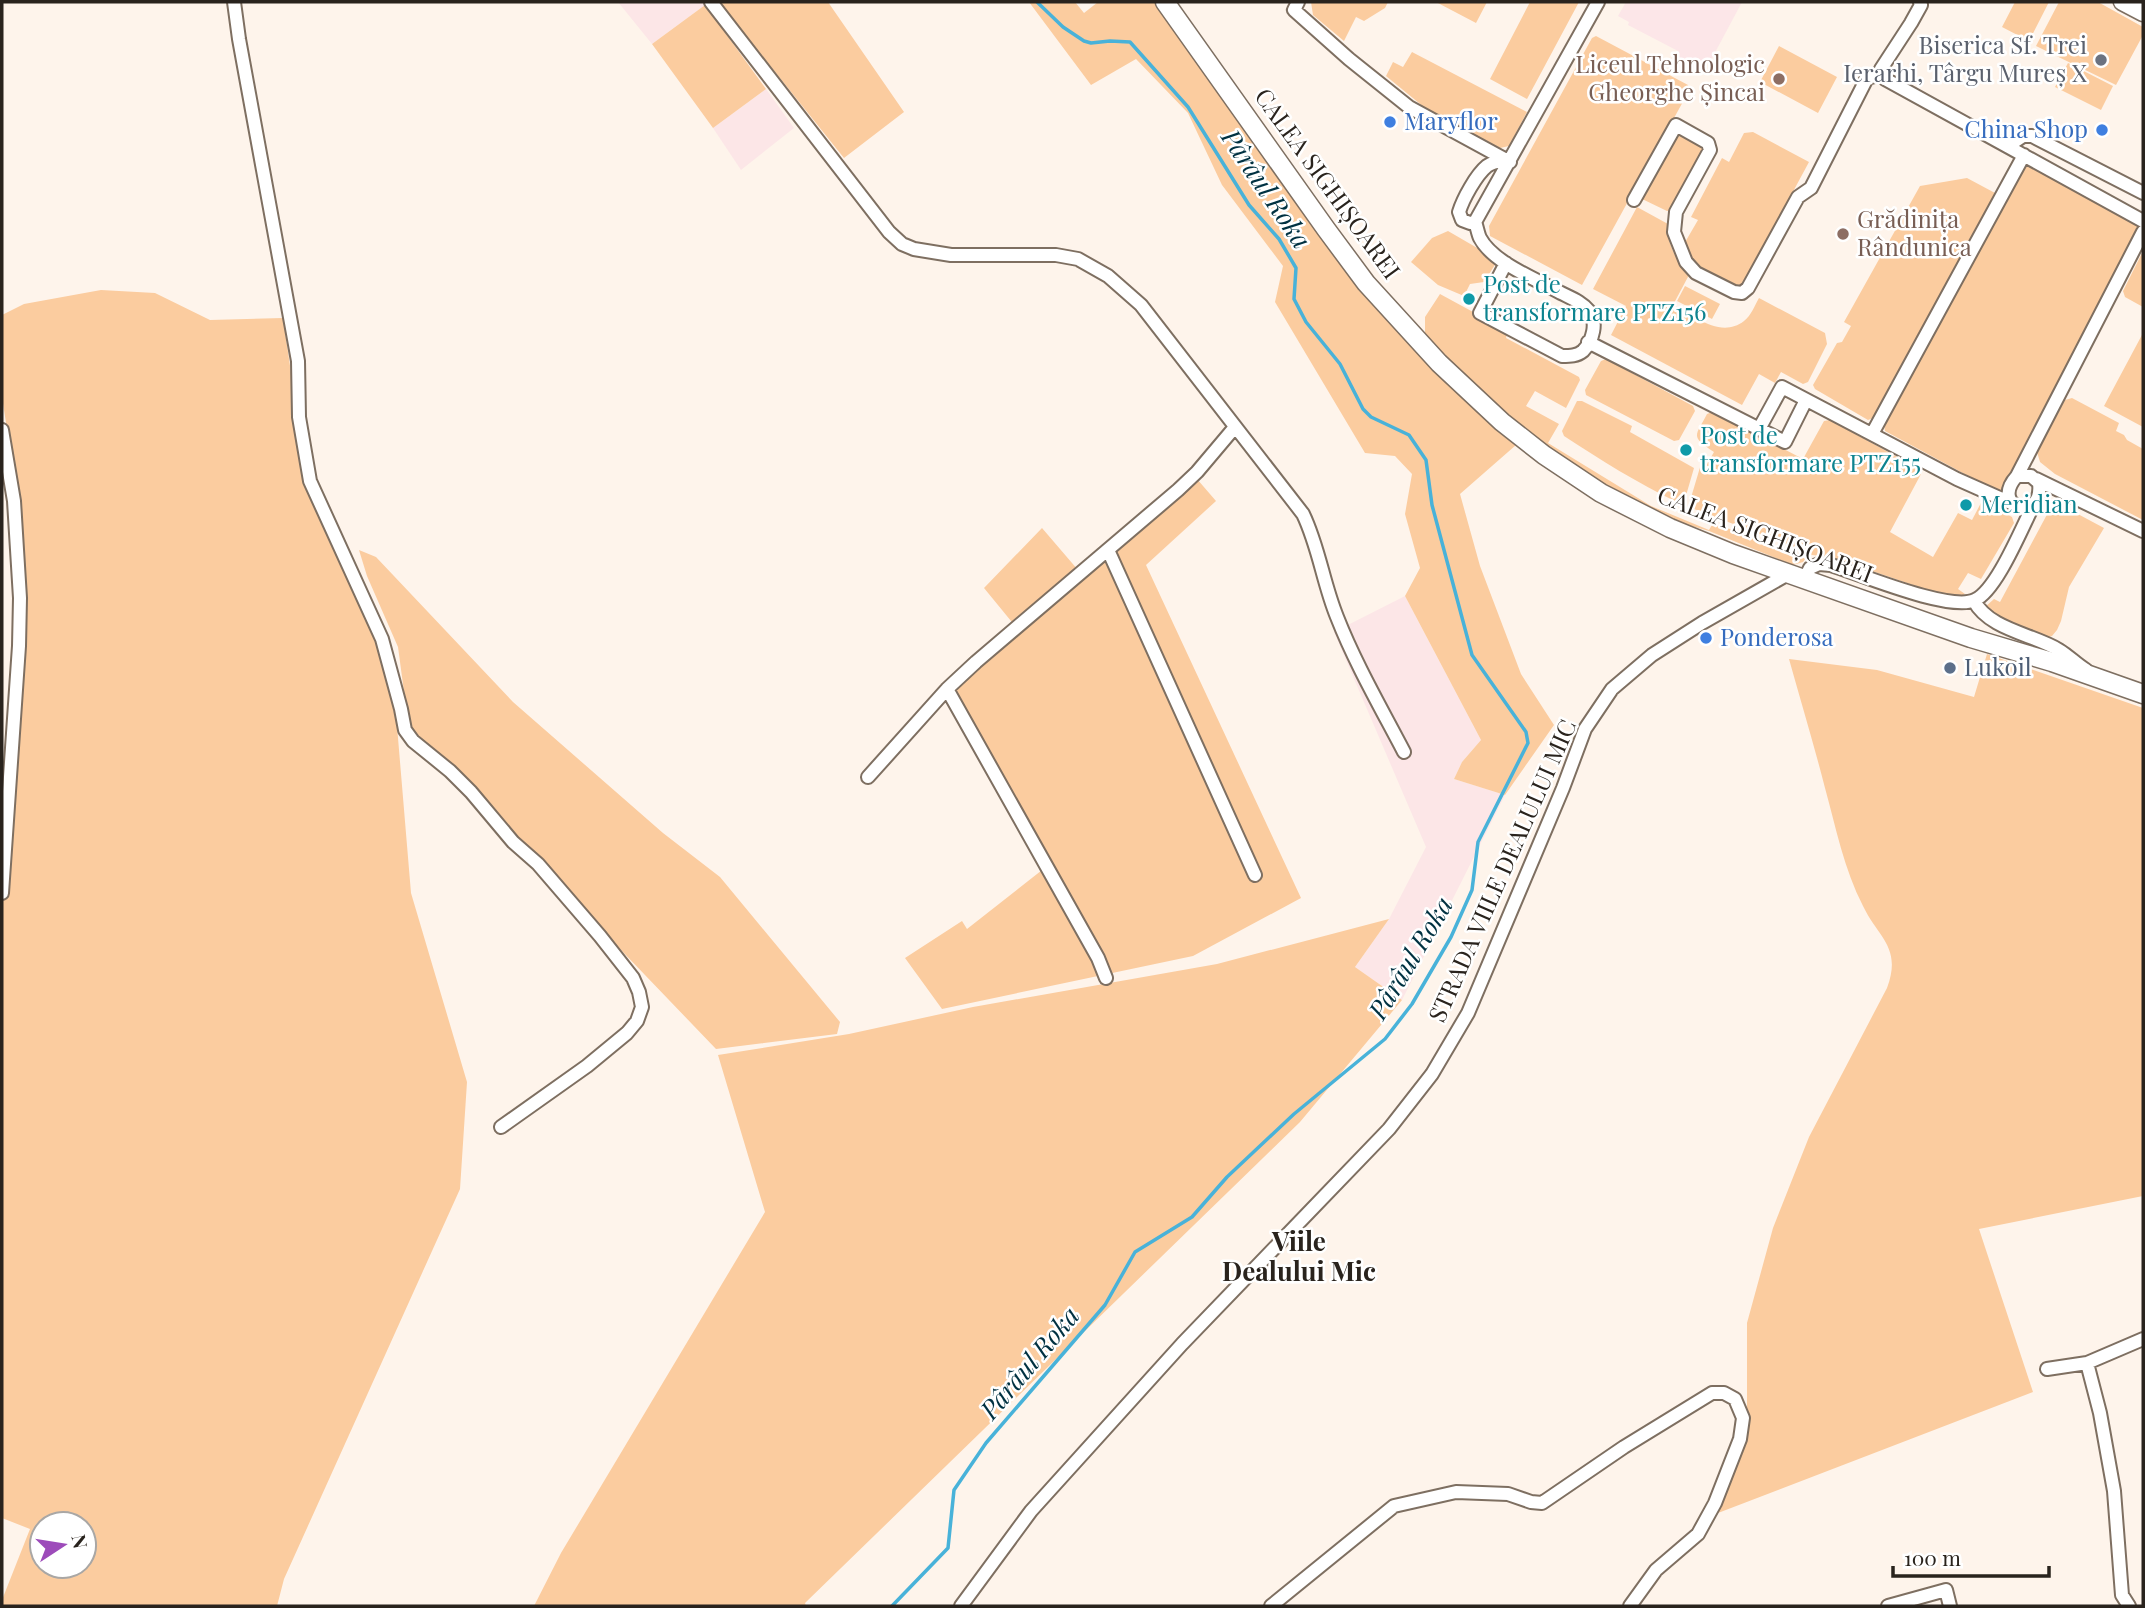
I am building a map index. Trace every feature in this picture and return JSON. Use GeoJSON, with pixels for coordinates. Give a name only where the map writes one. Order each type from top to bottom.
{"type":"FeatureCollection","features":[{"type":"Feature","properties":{"kind":"main road","name":"CALEA SIGHIȘOAREI"},"geometry":{"type":"LineString","coordinates":[[1166,2],[1366,283],[1415,339],[1502,422],[1544,455],[1601,494],[1670,528],[1796,577],[2143,695]]}},
{"type":"Feature","properties":{"kind":"street"},"geometry":{"type":"LineString","coordinates":[[234,2],[298,360],[299,417],[310,481],[382,639],[405,730],[413,741],[471,792],[513,842],[538,864],[600,936],[633,978],[639,992],[642,1007],[637,1021],[626,1033],[587,1066],[501,1127]]}},
{"type":"Feature","properties":{"kind":"street"},"geometry":{"type":"LineString","coordinates":[[710,2],[889,232],[902,244],[914,249],[951,255],[1039,254],[1078,259],[1118,284],[1141,305],[1303,514],[1312,532],[1335,613],[1404,752]]}},
{"type":"Feature","properties":{"kind":"street"},"geometry":{"type":"LineString","coordinates":[[1506,263],[1480,313],[1562,356],[1574,356],[1583,351],[1595,322],[1589,311],[1578,302],[1506,263],[1480,238],[1475,222],[1598,2]]}},
{"type":"Feature","properties":{"kind":"street"},"geometry":{"type":"LineString","coordinates":[[1920,2],[1912,23],[1881,69],[1885,79],[2143,220]]}},
{"type":"Feature","properties":{"kind":"street"},"geometry":{"type":"LineString","coordinates":[[2122,2],[2143,13]]}},
{"type":"Feature","properties":{"kind":"street"},"geometry":{"type":"LineString","coordinates":[[1292,4],[1349,59],[1409,107],[1510,162]]}},
{"type":"Feature","properties":{"kind":"street"},"geometry":{"type":"LineString","coordinates":[[1634,200],[1676,125],[1708,144],[1710,150],[1676,212],[1674,232],[1686,262],[1696,273],[1734,292],[1742,293],[1748,288],[1798,197],[1811,188],[1867,78],[1882,74]]}},
{"type":"Feature","properties":{"kind":"street"},"geometry":{"type":"LineString","coordinates":[[2008,146],[2023,136],[2032,135],[2143,193]]}},
{"type":"Feature","properties":{"kind":"street"},"geometry":{"type":"LineString","coordinates":[[1872,434],[2024,155]]}},
{"type":"Feature","properties":{"kind":"street"},"geometry":{"type":"LineString","coordinates":[[1475,222],[1462,220],[1459,212],[1462,201],[1486,167],[1499,161],[1510,162]]}},
{"type":"Feature","properties":{"kind":"street"},"geometry":{"type":"LineString","coordinates":[[2011,503],[2009,488],[2143,232]]}},
{"type":"Feature","properties":{"kind":"street"},"geometry":{"type":"LineString","coordinates":[[1588,342],[1784,442],[1806,400]]}},
{"type":"Feature","properties":{"kind":"street"},"geometry":{"type":"LineString","coordinates":[[1759,429],[1782,387],[2011,503],[2022,508],[2034,504]]}},
{"type":"Feature","properties":{"kind":"street"},"geometry":{"type":"LineString","coordinates":[[868,777],[947,689],[1197,472],[1235,427]]}},
{"type":"Feature","properties":{"kind":"street"},"geometry":{"type":"LineString","coordinates":[[2,430],[15,501],[19,598],[19,646],[2,893]]}},
{"type":"Feature","properties":{"kind":"street"},"geometry":{"type":"LineString","coordinates":[[2017,476],[2027,474],[2143,531]]}},
{"type":"Feature","properties":{"kind":"street"},"geometry":{"type":"LineString","coordinates":[[2035,479],[2040,488],[2034,504],[1995,581],[1974,601],[1980,611],[1995,621],[2059,650],[2101,679]]}},
{"type":"Feature","properties":{"kind":"street"},"geometry":{"type":"LineString","coordinates":[[1108,550],[1255,875]]}},
{"type":"Feature","properties":{"kind":"street","name":"STRADA VIILE DEALULUI MIC"},"geometry":{"type":"LineString","coordinates":[[961,1606],[1031,1511],[1182,1344],[1389,1129],[1432,1074],[1468,1013],[1563,788],[1585,729],[1612,689],[1652,655],[1702,623],[1819,564],[1831,565],[1939,601],[1959,604],[1974,601]]}},
{"type":"Feature","properties":{"kind":"street"},"geometry":{"type":"LineString","coordinates":[[947,689],[1079,923],[1106,978]]}},
{"type":"Feature","properties":{"kind":"street"},"geometry":{"type":"LineString","coordinates":[[2047,1369],[2087,1363],[2143,1339]]}},
{"type":"Feature","properties":{"kind":"street"},"geometry":{"type":"LineString","coordinates":[[2087,1363],[2100,1413],[2112,1479],[2122,1595],[2129,1606]]}},
{"type":"Feature","properties":{"kind":"street"},"geometry":{"type":"LineString","coordinates":[[1271,1606],[1394,1506],[1456,1492],[1508,1494],[1542,1503],[1624,1447],[1712,1393],[1724,1393],[1735,1399],[1742,1418],[1740,1439],[1715,1503],[1698,1534],[1656,1570],[1630,1606]]}},
{"type":"Feature","properties":{"kind":"street"},"geometry":{"type":"LineString","coordinates":[[1888,1606],[1946,1590],[1950,1606]]}},
{"type":"Feature","properties":{"kind":"shaded area"},"geometry":{"type":"Polygon","coordinates":[[[618,2],[702,2],[705,5],[652,44],[618,2]]]}},
{"type":"Feature","properties":{"kind":"shaded area"},"geometry":{"type":"Polygon","coordinates":[[[719,2],[828,2],[904,112],[844,158],[719,2]]]}},
{"type":"Feature","properties":{"kind":"shaded area"},"geometry":{"type":"Polygon","coordinates":[[[1029,2],[1075,2],[1084,13],[1098,2],[1155,2],[1358,287],[1434,370],[1516,445],[1460,494],[1480,566],[1521,674],[1554,725],[1505,795],[1454,779],[1462,762],[1481,740],[1405,596],[1420,568],[1405,514],[1412,474],[1395,456],[1365,453],[1275,302],[1283,266],[1222,185],[1188,113],[1136,59],[1091,85],[1029,2]]]}},
{"type":"Feature","properties":{"kind":"shaded area"},"geometry":{"type":"Polygon","coordinates":[[[1311,2],[1388,2],[1385,8],[1364,21],[1356,17],[1344,41],[1313,15],[1311,2]]]}},
{"type":"Feature","properties":{"kind":"shaded area"},"geometry":{"type":"Polygon","coordinates":[[[1436,2],[1487,2],[1476,23],[1436,2]]]}},
{"type":"Feature","properties":{"kind":"shaded area"},"geometry":{"type":"Polygon","coordinates":[[[1530,2],[1579,2],[1527,99],[1490,79],[1530,2]]]}},
{"type":"Feature","properties":{"kind":"shaded area"},"geometry":{"type":"Polygon","coordinates":[[[1626,2],[1742,2],[1711,60],[1706,65],[1681,69],[1671,64],[1678,51],[1628,25],[1629,22],[1618,16],[1626,2]]]}},
{"type":"Feature","properties":{"kind":"shaded area"},"geometry":{"type":"Polygon","coordinates":[[[2015,2],[2049,2],[2029,41],[2002,27],[2015,2]]]}},
{"type":"Feature","properties":{"kind":"shaded area"},"geometry":{"type":"Polygon","coordinates":[[[2059,2],[2098,2],[2143,27],[2143,35],[2116,85],[2036,46],[2059,2]]]}},
{"type":"Feature","properties":{"kind":"shaded area"},"geometry":{"type":"Polygon","coordinates":[[[705,5],[766,89],[713,128],[652,44],[705,5]]]}},
{"type":"Feature","properties":{"kind":"shaded area"},"geometry":{"type":"Polygon","coordinates":[[[1596,36],[1688,85],[1690,89],[1582,285],[1490,236],[1489,226],[1592,38],[1596,36]]]}},
{"type":"Feature","properties":{"kind":"shaded area"},"geometry":{"type":"Polygon","coordinates":[[[1779,46],[1837,77],[1818,113],[1760,82],[1779,46]]]}},
{"type":"Feature","properties":{"kind":"shaded area"},"geometry":{"type":"Polygon","coordinates":[[[1412,52],[1527,112],[1509,146],[1500,148],[1425,108],[1386,76],[1393,62],[1403,67],[1412,52]]]}},
{"type":"Feature","properties":{"kind":"shaded area"},"geometry":{"type":"Polygon","coordinates":[[[2068,63],[2113,86],[2101,110],[2055,87],[2068,63]]]}},
{"type":"Feature","properties":{"kind":"shaded area"},"geometry":{"type":"Polygon","coordinates":[[[766,89],[794,128],[741,170],[713,128],[766,89]]]}},
{"type":"Feature","properties":{"kind":"shaded area"},"geometry":{"type":"Polygon","coordinates":[[[1675,132],[1704,147],[1705,153],[1675,210],[1667,211],[1640,198],[1675,132]]]}},
{"type":"Feature","properties":{"kind":"shaded area"},"geometry":{"type":"Polygon","coordinates":[[[1753,132],[1809,162],[1741,288],[1738,289],[1696,267],[1684,244],[1698,220],[1691,217],[1722,158],[1729,162],[1744,133],[1753,132]]]}},
{"type":"Feature","properties":{"kind":"shaded area"},"geometry":{"type":"Polygon","coordinates":[[[2029,166],[2137,224],[2139,231],[2005,489],[1998,492],[1885,431],[1884,425],[2022,168],[2029,166]]]}},
{"type":"Feature","properties":{"kind":"shaded area"},"geometry":{"type":"Polygon","coordinates":[[[1967,178],[1995,193],[1873,418],[1868,420],[1815,389],[1813,385],[1837,343],[1842,342],[1851,326],[1844,322],[1920,186],[1967,178]]]}},
{"type":"Feature","properties":{"kind":"shaded area"},"geometry":{"type":"Polygon","coordinates":[[[1637,207],[1668,224],[1673,251],[1689,275],[1673,305],[1708,324],[1726,328],[1746,319],[1759,298],[1825,333],[1827,344],[1808,382],[1803,384],[1781,372],[1775,383],[1759,374],[1742,405],[1611,335],[1626,306],[1593,289],[1637,207]]]}},
{"type":"Feature","properties":{"kind":"shaded area"},"geometry":{"type":"Polygon","coordinates":[[[1448,231],[1498,260],[1484,282],[1470,284],[1464,296],[1438,285],[1411,262],[1432,238],[1448,231]]]}},
{"type":"Feature","properties":{"kind":"shaded area"},"geometry":{"type":"Polygon","coordinates":[[[2143,251],[2143,307],[2125,297],[2123,291],[2143,251]]]}},
{"type":"Feature","properties":{"kind":"shaded area"},"geometry":{"type":"Polygon","coordinates":[[[1685,286],[1720,304],[1712,319],[1677,301],[1685,286]]]}},
{"type":"Feature","properties":{"kind":"shaded area"},"geometry":{"type":"Polygon","coordinates":[[[101,290],[155,293],[210,320],[283,318],[301,441],[380,649],[397,726],[411,893],[467,1082],[460,1189],[284,1579],[277,1606],[2,1606],[28,1534],[28,1580],[98,1580],[98,1510],[28,1510],[28,1528],[2,1518],[2,900],[24,565],[18,500],[2,397],[2,315],[24,304],[101,290]]]}},
{"type":"Feature","properties":{"kind":"shaded area"},"geometry":{"type":"Polygon","coordinates":[[[1440,294],[1508,331],[1506,338],[1579,377],[1566,408],[1535,391],[1526,406],[1559,424],[1548,443],[1651,506],[1709,530],[1713,523],[1800,554],[1805,559],[1803,562],[1793,565],[1709,531],[1675,521],[1605,486],[1547,447],[1507,416],[1425,335],[1425,317],[1440,294]]]}},
{"type":"Feature","properties":{"kind":"shaded area"},"geometry":{"type":"Polygon","coordinates":[[[2143,333],[2143,427],[2104,406],[2143,333]]]}},
{"type":"Feature","properties":{"kind":"shaded area"},"geometry":{"type":"Polygon","coordinates":[[[1606,359],[1693,406],[1695,411],[1679,440],[1674,441],[1586,395],[1585,390],[1601,361],[1606,359]]]}},
{"type":"Feature","properties":{"kind":"shaded area"},"geometry":{"type":"Polygon","coordinates":[[[2072,398],[2119,423],[2116,431],[2143,449],[2143,520],[2055,474],[2040,462],[2037,452],[2065,400],[2072,398]]]}},
{"type":"Feature","properties":{"kind":"shaded area"},"geometry":{"type":"Polygon","coordinates":[[[1577,401],[1632,426],[1630,432],[1694,468],[1685,499],[1677,502],[1662,495],[1564,436],[1562,431],[1577,401]]]}},
{"type":"Feature","properties":{"kind":"shaded area"},"geometry":{"type":"Polygon","coordinates":[[[1712,412],[1803,459],[1824,421],[1830,420],[1919,469],[1921,474],[1890,532],[1933,557],[1958,513],[1972,520],[1982,501],[2012,517],[2014,523],[1981,579],[1968,573],[1958,589],[1965,594],[1961,596],[1939,594],[1831,557],[1812,555],[1694,509],[1691,505],[1701,464],[1706,466],[1714,452],[1701,443],[1697,436],[1707,414],[1712,412]]]}},
{"type":"Feature","properties":{"kind":"shaded area"},"geometry":{"type":"Polygon","coordinates":[[[1197,479],[1216,501],[1146,565],[1301,898],[1193,956],[942,1009],[905,958],[962,921],[967,929],[1051,863],[955,689],[1020,632],[984,588],[1042,528],[1084,577],[1197,479]]]}},
{"type":"Feature","properties":{"kind":"shaded area"},"geometry":{"type":"Polygon","coordinates":[[[2061,505],[2104,528],[2069,587],[2057,630],[2052,636],[2044,638],[1997,619],[1985,607],[1994,599],[2000,602],[2051,507],[2061,505]]]}},
{"type":"Feature","properties":{"kind":"shaded area"},"geometry":{"type":"Polygon","coordinates":[[[359,550],[376,557],[513,702],[663,833],[720,877],[840,1022],[837,1034],[716,1049],[409,729],[398,647],[367,576],[359,550]]]}},
{"type":"Feature","properties":{"kind":"shaded area"},"geometry":{"type":"Polygon","coordinates":[[[1405,596],[1481,740],[1462,762],[1454,779],[1505,795],[1402,1000],[1355,967],[1389,919],[1426,847],[1334,632],[1405,596]]]}},
{"type":"Feature","properties":{"kind":"shaded area"},"geometry":{"type":"Polygon","coordinates":[[[1987,654],[2143,708],[2143,1196],[1979,1229],[2033,1392],[1718,1513],[1747,1435],[1747,1323],[1773,1228],[1809,1137],[1887,988],[1892,963],[1887,944],[1863,906],[1846,863],[1789,659],[1877,670],[1974,697],[1987,654]]]}},
{"type":"Feature","properties":{"kind":"shaded area"},"geometry":{"type":"Polygon","coordinates":[[[1389,919],[1355,967],[1402,1000],[1300,1122],[805,1603],[806,1606],[534,1606],[561,1553],[765,1212],[718,1055],[849,1034],[973,1007],[1217,964],[1389,919]]]}},
{"type":"Feature","properties":{"kind":"waterway","name":"Pârâul Roka"},"geometry":{"type":"LineString","coordinates":[[892,1606],[948,1548],[954,1490],[986,1443],[1105,1305],[1135,1252],[1192,1217],[1227,1177],[1294,1114],[1385,1039],[1412,1004],[1451,937],[1472,890],[1478,842],[1528,743],[1526,732],[1472,655],[1432,505],[1426,460],[1409,435],[1371,417],[1363,409],[1340,364],[1306,322],[1294,299],[1296,268],[1279,239],[1249,205],[1188,107],[1130,42],[1084,41],[1063,27],[1037,2]]}},
{"type":"Feature","properties":{"kind":"place","name":"Biserica Sf. Trei Ierarhi, Târgu Mureș X"},"geometry":{"type":"Point","coordinates":[2101,60]}},
{"type":"Feature","properties":{"kind":"place","name":"Liceul Tehnologic Gheorghe Șincai"},"geometry":{"type":"Point","coordinates":[1779,79]}},
{"type":"Feature","properties":{"kind":"place","name":"Maryflor"},"geometry":{"type":"Point","coordinates":[1390,122]}},
{"type":"Feature","properties":{"kind":"place","name":"China Shop"},"geometry":{"type":"Point","coordinates":[2102,130]}},
{"type":"Feature","properties":{"kind":"place","name":"Grădinița Rândunica"},"geometry":{"type":"Point","coordinates":[1843,234]}},
{"type":"Feature","properties":{"kind":"place","name":"Post de transformare PTZ156"},"geometry":{"type":"Point","coordinates":[1469,299]}},
{"type":"Feature","properties":{"kind":"place","name":"Post de transformare PTZ155"},"geometry":{"type":"Point","coordinates":[1686,450]}},
{"type":"Feature","properties":{"kind":"place","name":"Meridian"},"geometry":{"type":"Point","coordinates":[1966,505]}},
{"type":"Feature","properties":{"kind":"place","name":"Ponderosa"},"geometry":{"type":"Point","coordinates":[1706,638]}},
{"type":"Feature","properties":{"kind":"place","name":"Lukoil"},"geometry":{"type":"Point","coordinates":[1950,668]}},
{"type":"Feature","properties":{"kind":"district","name":"Viile Dealului Mic"},"geometry":{"type":"Point","coordinates":[1299,1257]}}]}
